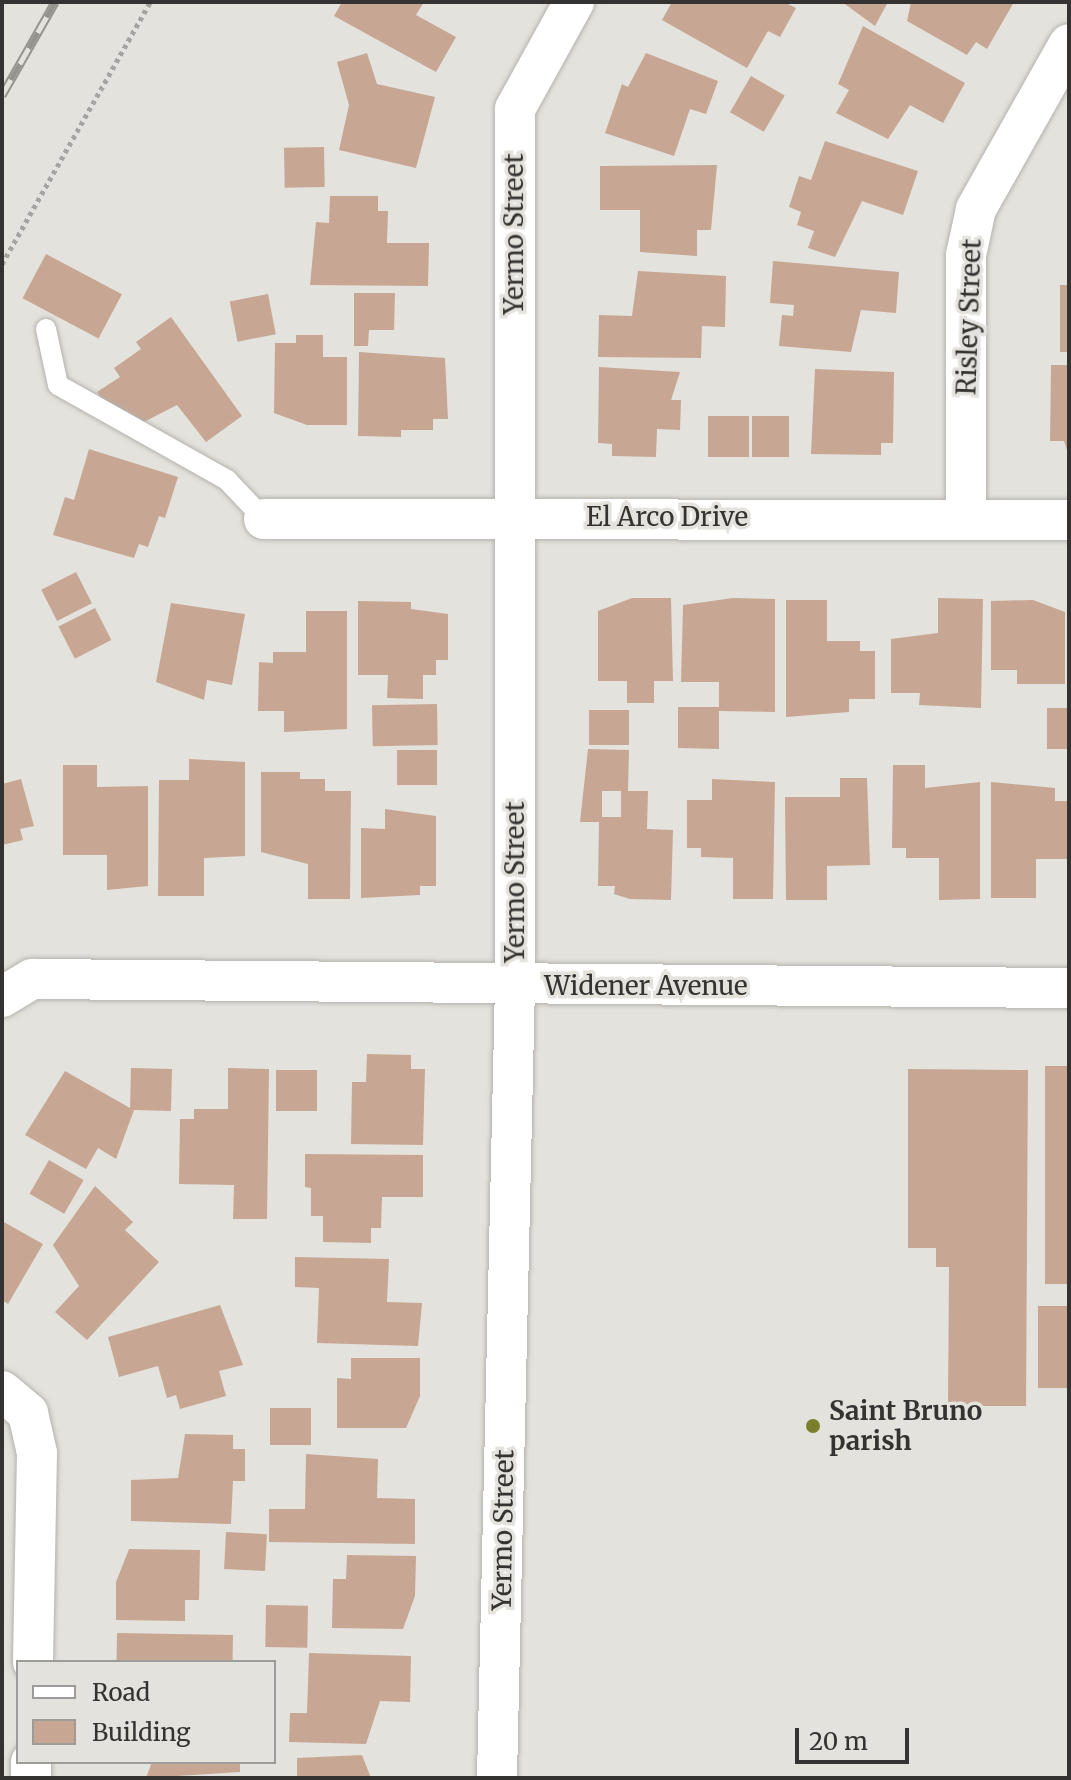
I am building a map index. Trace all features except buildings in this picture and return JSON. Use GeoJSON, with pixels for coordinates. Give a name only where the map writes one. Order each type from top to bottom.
{"type":"FeatureCollection","features":[{"type":"Feature","properties":{"kind":"street","name":"Yermo Street"},"geometry":{"type":"LineString","coordinates":[[497,1778],[515,985],[512,516],[515,109],[574,2]]}},
{"type":"Feature","properties":{"kind":"street","name":"Risley Street"},"geometry":{"type":"LineString","coordinates":[[966,519],[966,255],[976,209],[1069,44]]}},
{"type":"Feature","properties":{"kind":"street","name":"El Arco Drive"},"geometry":{"type":"LineString","coordinates":[[264,519],[512,516],[1069,520]]}},
{"type":"Feature","properties":{"kind":"street","name":"Widener Avenue"},"geometry":{"type":"LineString","coordinates":[[17,988],[515,985],[1069,988]]}},
{"type":"Feature","properties":{"kind":"street"},"geometry":{"type":"LineString","coordinates":[[2,1391],[28,1413],[37,1453],[33,1660]]}},
{"type":"Feature","properties":{"kind":"lane"},"geometry":{"type":"LineString","coordinates":[[46,329],[58,385],[227,480],[264,519]]}},
{"type":"Feature","properties":{"kind":"path"},"geometry":{"type":"LineString","coordinates":[[2,264],[150,2]]}},
{"type":"Feature","properties":{"kind":"railway"},"geometry":{"type":"LineString","coordinates":[[2,95],[55,2]]}},
{"type":"Feature","properties":{"kind":"place","name":"Saint Bruno parish"},"geometry":{"type":"Point","coordinates":[813,1426]}}]}
